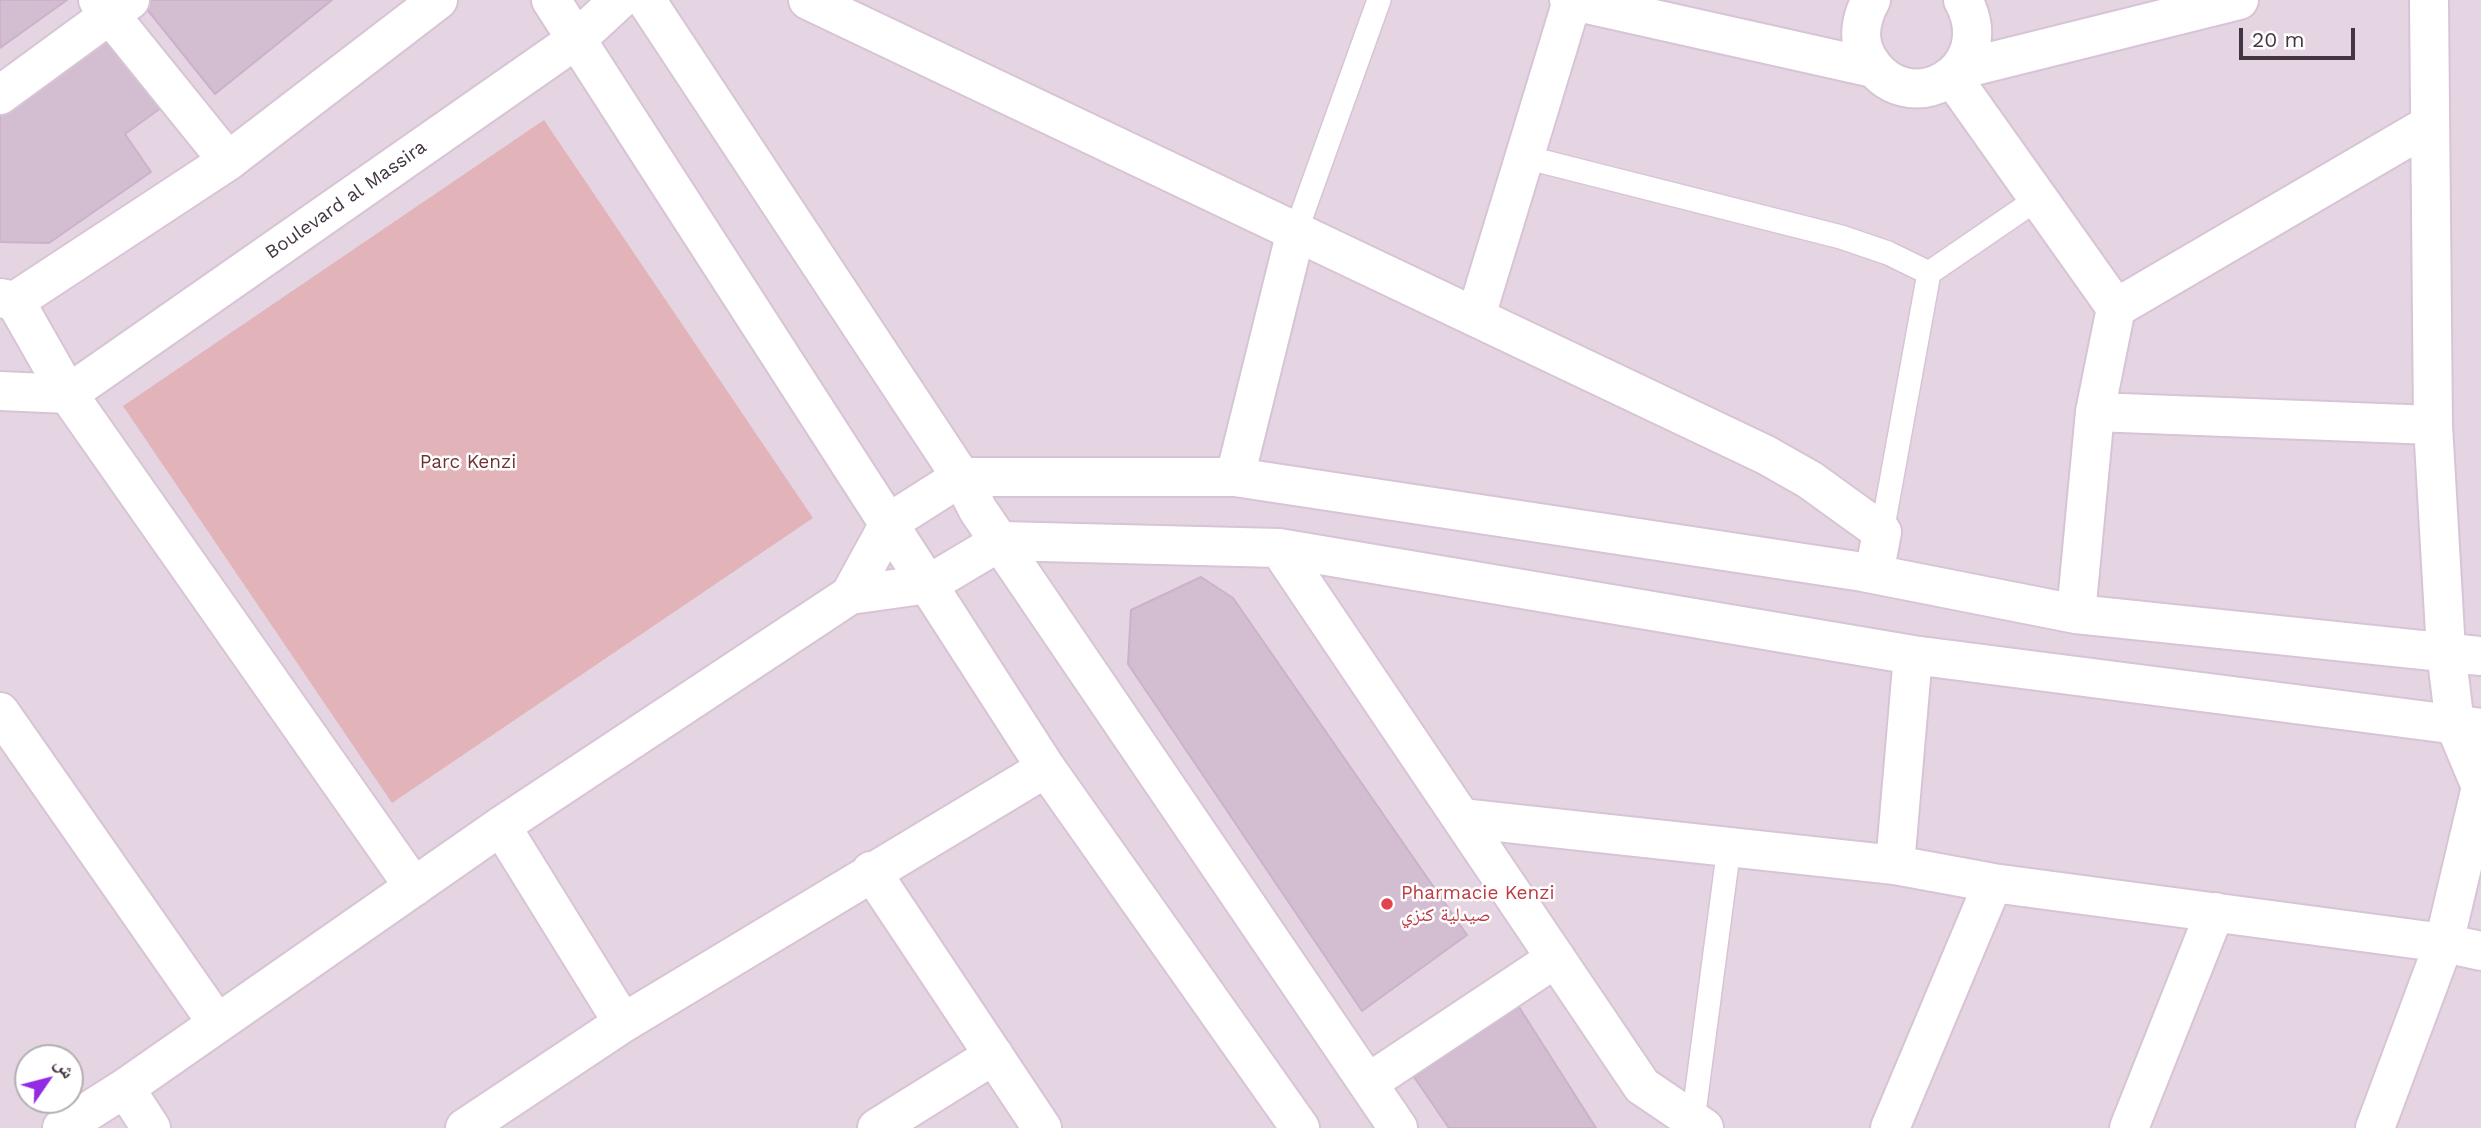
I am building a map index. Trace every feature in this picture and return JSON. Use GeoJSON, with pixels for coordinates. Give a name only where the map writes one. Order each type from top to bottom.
{"type":"FeatureCollection","features":[{"type":"Feature","properties":{"kind":"street"},"geometry":{"type":"LineString","coordinates":[[414,887],[68,394],[7,299],[228,161],[438,0]]}},
{"type":"Feature","properties":{"kind":"street"},"geometry":{"type":"LineString","coordinates":[[551,0],[890,522],[1046,768],[1299,1128]]}},
{"type":"Feature","properties":{"kind":"street","name":"Boulevard al Massira"},"geometry":{"type":"LineString","coordinates":[[68,394],[577,39],[619,0]]}},
{"type":"Feature","properties":{"kind":"street"},"geometry":{"type":"LineString","coordinates":[[646,0],[961,477],[978,510],[1398,1128]]}},
{"type":"Feature","properties":{"kind":"street"},"geometry":{"type":"LineString","coordinates":[[808,0],[1766,455],[1810,480],[1882,532],[1874,574]]}},
{"type":"Feature","properties":{"kind":"street"},"geometry":{"type":"LineString","coordinates":[[1871,0],[1863,17],[1861,35],[1864,52],[1873,68]]}},
{"type":"Feature","properties":{"kind":"street"},"geometry":{"type":"LineString","coordinates":[[1955,74],[1972,48],[1970,13],[1962,0]]}},
{"type":"Feature","properties":{"kind":"street"},"geometry":{"type":"LineString","coordinates":[[1476,316],[1571,1],[1873,68],[1894,83],[1920,89],[1937,85],[1955,74],[2239,0]]}},
{"type":"Feature","properties":{"kind":"street"},"geometry":{"type":"LineString","coordinates":[[2375,1128],[2444,943],[2481,787],[2468,726],[2463,654],[2433,425],[2429,0]]}},
{"type":"Feature","properties":{"kind":"street"},"geometry":{"type":"LineString","coordinates":[[0,95],[113,5],[228,161]]}},
{"type":"Feature","properties":{"kind":"street"},"geometry":{"type":"LineString","coordinates":[[1955,74],[2116,308],[2095,412],[2076,614]]}},
{"type":"Feature","properties":{"kind":"street"},"geometry":{"type":"LineString","coordinates":[[2116,308],[2429,125]]}},
{"type":"Feature","properties":{"kind":"street"},"geometry":{"type":"LineString","coordinates":[[1235,477],[1296,231]]}},
{"type":"Feature","properties":{"kind":"street"},"geometry":{"type":"LineString","coordinates":[[0,391],[68,394]]}},
{"type":"Feature","properties":{"kind":"street"},"geometry":{"type":"LineString","coordinates":[[2095,412],[2433,425]]}},
{"type":"Feature","properties":{"kind":"street"},"geometry":{"type":"LineString","coordinates":[[850,595],[890,522],[961,477],[1235,477],[1874,574],[2076,614],[2463,654]]}},
{"type":"Feature","properties":{"kind":"street"},"geometry":{"type":"LineString","coordinates":[[62,1128],[125,1088],[501,826],[850,595],[929,584],[1001,541],[1279,548],[1913,655],[2468,726]]}},
{"type":"Feature","properties":{"kind":"street"},"geometry":{"type":"LineString","coordinates":[[1279,548],[1642,1086],[1688,1126]]}},
{"type":"Feature","properties":{"kind":"street"},"geometry":{"type":"LineString","coordinates":[[1895,865],[1913,655]]}},
{"type":"Feature","properties":{"kind":"street"},"geometry":{"type":"LineString","coordinates":[[0,712],[217,1023]]}},
{"type":"Feature","properties":{"kind":"street"},"geometry":{"type":"LineString","coordinates":[[466,1128],[623,1023],[871,871],[1046,768]]}},
{"type":"Feature","properties":{"kind":"street"},"geometry":{"type":"LineString","coordinates":[[1461,818],[1895,865],[1993,883],[2444,943],[2481,951]]}},
{"type":"Feature","properties":{"kind":"street"},"geometry":{"type":"LineString","coordinates":[[501,826],[623,1023]]}},
{"type":"Feature","properties":{"kind":"street"},"geometry":{"type":"LineString","coordinates":[[871,871],[1042,1128]]}},
{"type":"Feature","properties":{"kind":"street"},"geometry":{"type":"LineString","coordinates":[[1890,1128],[1993,883]]}},
{"type":"Feature","properties":{"kind":"street"},"geometry":{"type":"LineString","coordinates":[[2129,1128],[2216,912]]}},
{"type":"Feature","properties":{"kind":"street"},"geometry":{"type":"LineString","coordinates":[[1368,1083],[1556,958]]}},
{"type":"Feature","properties":{"kind":"street"},"geometry":{"type":"LineString","coordinates":[[877,1128],[994,1055]]}},
{"type":"Feature","properties":{"kind":"street"},"geometry":{"type":"LineString","coordinates":[[125,1088],[151,1128]]}},
{"type":"Feature","properties":{"kind":"lane"},"geometry":{"type":"LineString","coordinates":[[1296,231],[1379,0]]}},
{"type":"Feature","properties":{"kind":"lane"},"geometry":{"type":"LineString","coordinates":[[1525,157],[1841,237],[1888,253],[1929,274]]}},
{"type":"Feature","properties":{"kind":"lane"},"geometry":{"type":"LineString","coordinates":[[1882,532],[1929,274],[2040,197]]}},
{"type":"Feature","properties":{"kind":"lane"},"geometry":{"type":"LineString","coordinates":[[1688,1126],[1729,847]]}},
{"type":"Feature","properties":{"kind":"shaded area"},"geometry":{"type":"Polygon","coordinates":[[[0,0],[2481,0],[2481,1128],[0,1128],[0,0]]]}},
{"type":"Feature","properties":{"kind":"green space","name":"Parc Kenzi"},"geometry":{"type":"Polygon","coordinates":[[[544,120],[813,518],[392,803],[123,406],[544,120]]]}},
{"type":"Feature","properties":{"kind":"building"},"geometry":{"type":"Polygon","coordinates":[[[0,0],[67,0],[0,48],[0,0]]]}},
{"type":"Feature","properties":{"kind":"building"},"geometry":{"type":"Polygon","coordinates":[[[146,0],[332,0],[215,94],[142,3],[146,0]]]}},
{"type":"Feature","properties":{"kind":"building"},"geometry":{"type":"Polygon","coordinates":[[[113,30],[165,105],[125,134],[151,172],[49,243],[0,242],[0,109],[113,30]]]}},
{"type":"Feature","properties":{"kind":"building"},"geometry":{"type":"Polygon","coordinates":[[[1201,577],[1233,598],[1467,935],[1362,1011],[1128,664],[1131,610],[1201,577]]]}},
{"type":"Feature","properties":{"kind":"building"},"geometry":{"type":"Polygon","coordinates":[[[1519,1007],[1596,1128],[1449,1128],[1414,1077],[1519,1007]]]}},
{"type":"Feature","properties":{"kind":"place","name":"Pharmacie Kenzi صيدلية كنزي"},"geometry":{"type":"Point","coordinates":[1387,904]}}]}
